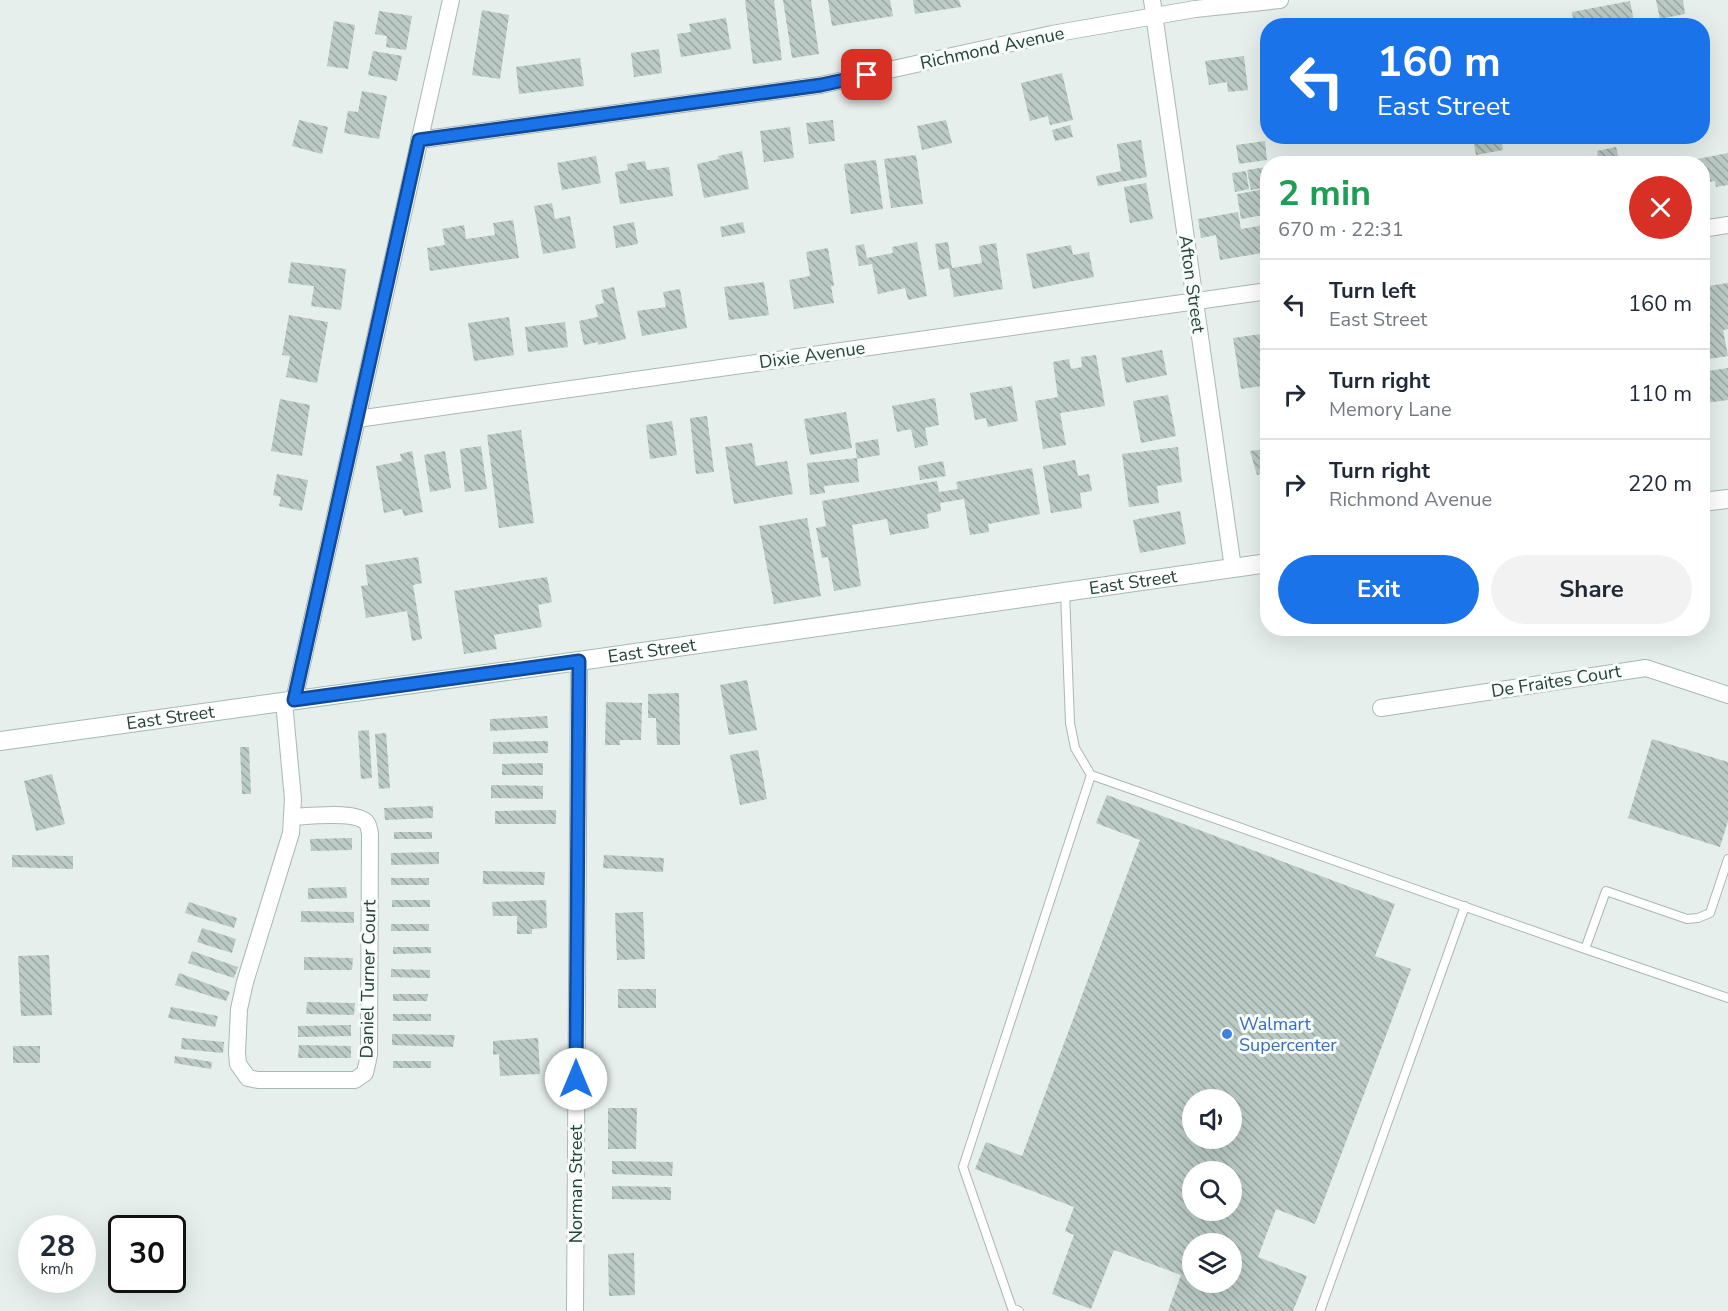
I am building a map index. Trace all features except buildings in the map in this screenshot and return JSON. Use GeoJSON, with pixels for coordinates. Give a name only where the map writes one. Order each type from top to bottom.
{"type":"FeatureCollection","features":[{"type":"Feature","properties":{"kind":"street","name":"Daniel Turner Court"},"geometry":{"type":"LineString","coordinates":[[292,817],[352,816],[368,824],[370,834],[369,1054],[365,1073],[356,1080],[258,1080],[248,1078],[238,1064],[238,1009],[291,833],[293,800],[289,701],[357,418],[451,0]]}},
{"type":"Feature","properties":{"kind":"street","name":"Richmond Avenue"},"geometry":{"type":"LineString","coordinates":[[419,140],[821,85],[1052,34],[1153,8],[1195,9],[1281,0]]}},
{"type":"Feature","properties":{"kind":"street","name":"Afton Street"},"geometry":{"type":"LineString","coordinates":[[1153,8],[1233,568]]}},
{"type":"Feature","properties":{"kind":"street"},"geometry":{"type":"LineString","coordinates":[[1710,228],[1728,225]]}},
{"type":"Feature","properties":{"kind":"street","name":"Dixie Avenue"},"geometry":{"type":"LineString","coordinates":[[357,418],[1260,292]]}},
{"type":"Feature","properties":{"kind":"street"},"geometry":{"type":"LineString","coordinates":[[1710,501],[1728,499]]}},
{"type":"Feature","properties":{"kind":"street","name":"East Street"},"geometry":{"type":"LineString","coordinates":[[0,741],[1260,564]]}},
{"type":"Feature","properties":{"kind":"street","name":"Norman Street"},"geometry":{"type":"LineString","coordinates":[[575,1311],[579,661]]}},
{"type":"Feature","properties":{"kind":"street","name":"De Fraites Court"},"geometry":{"type":"LineString","coordinates":[[1381,708],[1646,668],[1728,695]]}},
{"type":"Feature","properties":{"kind":"lane"},"geometry":{"type":"LineString","coordinates":[[1065,592],[1070,723],[1075,748],[1091,775],[1585,950],[1728,998]]}},
{"type":"Feature","properties":{"kind":"lane"},"geometry":{"type":"LineString","coordinates":[[1019,1311],[1012,1308],[963,1167],[1091,775]]}},
{"type":"Feature","properties":{"kind":"lane"},"geometry":{"type":"LineString","coordinates":[[1585,950],[1606,891],[1687,919],[1698,918],[1710,913],[1728,859]]}},
{"type":"Feature","properties":{"kind":"lane"},"geometry":{"type":"LineString","coordinates":[[1320,1311],[1465,906]]}},
{"type":"Feature","properties":{"kind":"place","name":"Walmart Supercenter"},"geometry":{"type":"Point","coordinates":[1227,1034]}},
{"type":"Feature","properties":{"kind":"route"},"geometry":{"type":"LineString","coordinates":[[576,1079],[579,661],[294,700],[419,140],[821,85],[867,75]]}}]}
